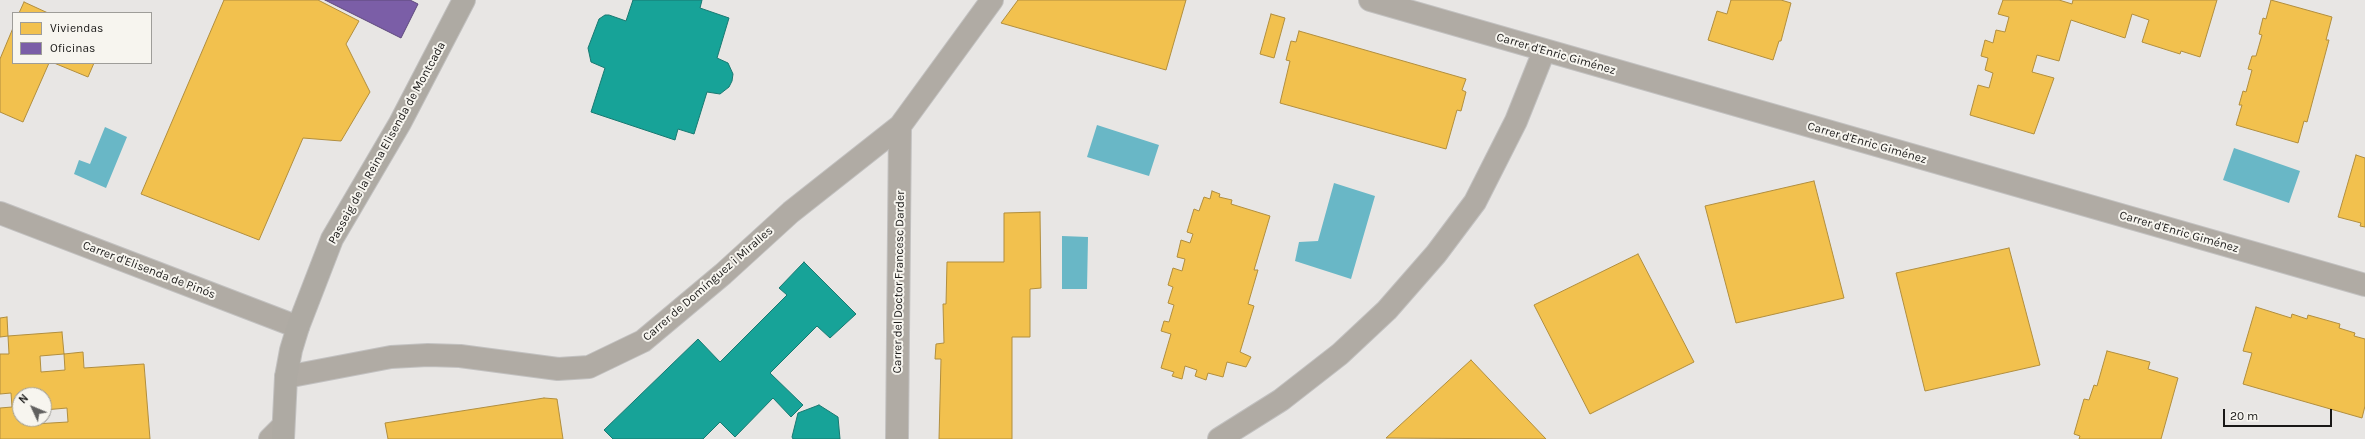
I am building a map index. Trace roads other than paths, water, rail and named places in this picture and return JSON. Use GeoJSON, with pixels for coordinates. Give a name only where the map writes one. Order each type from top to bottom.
{"type":"FeatureCollection","features":[{"type":"Feature","properties":{"kind":"street","name":"Passeig de la Reina Elisenda de Montcada"},"geometry":{"type":"LineString","coordinates":[[278,435],[286,377],[298,327],[332,239],[400,123],[464,0]]}},
{"type":"Feature","properties":{"kind":"street","name":"Carrer de Domínguez i Miralles"},"geometry":{"type":"LineString","coordinates":[[286,377],[391,357],[428,355],[460,356],[558,369],[589,367],[609,359],[643,341],[723,274],[791,212],[900,126],[992,0]]}},
{"type":"Feature","properties":{"kind":"street","name":"Carrer d'Enric Giménez"},"geometry":{"type":"LineString","coordinates":[[1370,0],[2365,285]]}},
{"type":"Feature","properties":{"kind":"street"},"geometry":{"type":"LineString","coordinates":[[1219,439],[1281,400],[1340,354],[1387,310],[1436,254],[1475,202],[1516,121],[1544,51]]}},
{"type":"Feature","properties":{"kind":"street","name":"Carrer del Doctor Francesc Darder"},"geometry":{"type":"LineString","coordinates":[[897,439],[900,126]]}},
{"type":"Feature","properties":{"kind":"street","name":"Carrer d'Elisenda de Pinós"},"geometry":{"type":"LineString","coordinates":[[0,213],[298,327]]}},
{"type":"Feature","properties":{"kind":"water"},"geometry":{"type":"Polygon","coordinates":[[[1097,125],[1159,145],[1149,176],[1087,157],[1097,125]]]}},
{"type":"Feature","properties":{"kind":"water"},"geometry":{"type":"Polygon","coordinates":[[[105,127],[127,137],[106,188],[74,174],[79,160],[90,164],[105,127]]]}},
{"type":"Feature","properties":{"kind":"water"},"geometry":{"type":"Polygon","coordinates":[[[2234,148],[2300,171],[2289,203],[2223,180],[2234,148]]]}},
{"type":"Feature","properties":{"kind":"water"},"geometry":{"type":"Polygon","coordinates":[[[1334,183],[1375,196],[1351,279],[1295,261],[1299,242],[1318,241],[1334,183]]]}},
{"type":"Feature","properties":{"kind":"water"},"geometry":{"type":"Polygon","coordinates":[[[1062,236],[1088,237],[1087,289],[1062,289],[1062,236]]]}}]}
